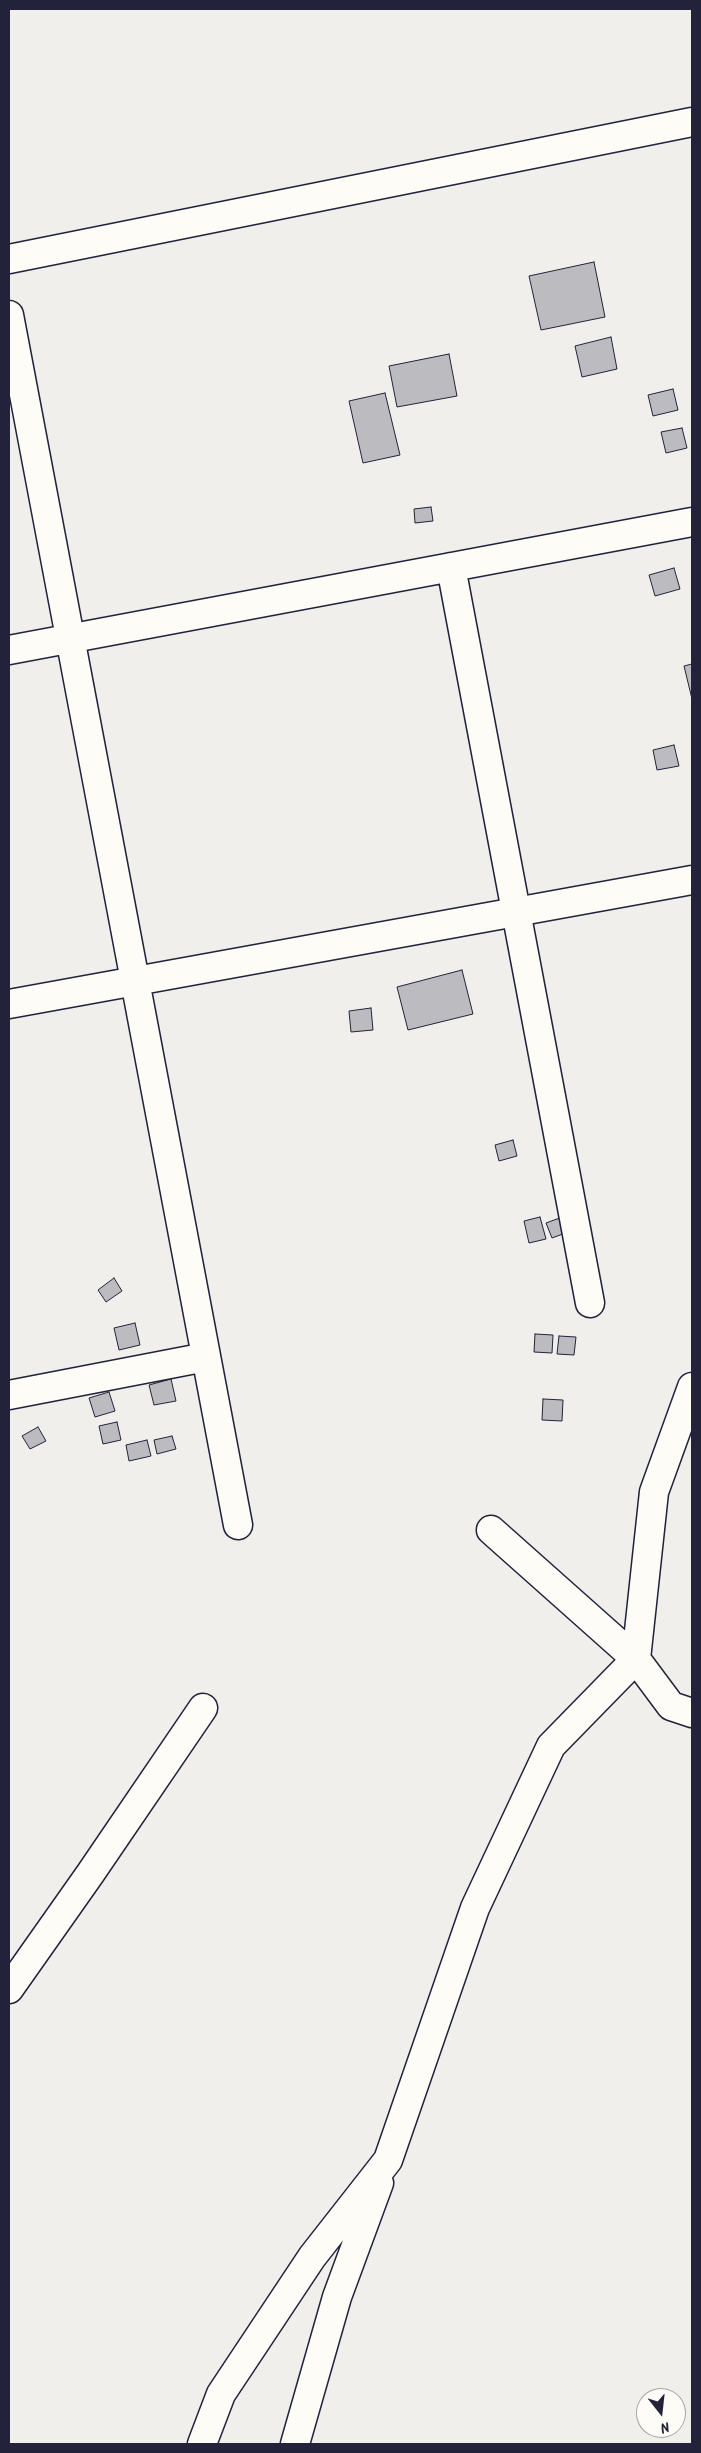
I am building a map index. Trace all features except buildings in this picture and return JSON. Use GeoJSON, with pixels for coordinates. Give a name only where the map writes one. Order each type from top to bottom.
{"type":"FeatureCollection","features":[{"type":"Feature","properties":{"kind":"street"},"geometry":{"type":"LineString","coordinates":[[9,259],[692,122]]}},
{"type":"Feature","properties":{"kind":"street"},"geometry":{"type":"LineString","coordinates":[[9,315],[238,1525]]}},
{"type":"Feature","properties":{"kind":"street"},"geometry":{"type":"LineString","coordinates":[[9,650],[692,522]]}},
{"type":"Feature","properties":{"kind":"street"},"geometry":{"type":"LineString","coordinates":[[451,567],[590,1303]]}},
{"type":"Feature","properties":{"kind":"street"},"geometry":{"type":"LineString","coordinates":[[9,1004],[692,880]]}},
{"type":"Feature","properties":{"kind":"street"},"geometry":{"type":"LineString","coordinates":[[9,1395],[206,1356]]}},
{"type":"Feature","properties":{"kind":"street"},"geometry":{"type":"LineString","coordinates":[[295,2444],[337,2297],[388,2160],[475,1908],[551,1746],[636,1659],[654,1492],[692,1387]]}},
{"type":"Feature","properties":{"kind":"street"},"geometry":{"type":"LineString","coordinates":[[490,1530],[636,1659],[671,1706],[692,1712]]}},
{"type":"Feature","properties":{"kind":"street"},"geometry":{"type":"LineString","coordinates":[[9,1989],[203,1708]]}},
{"type":"Feature","properties":{"kind":"street"},"geometry":{"type":"LineString","coordinates":[[202,2444],[221,2394],[312,2257],[388,2160]]}}]}
